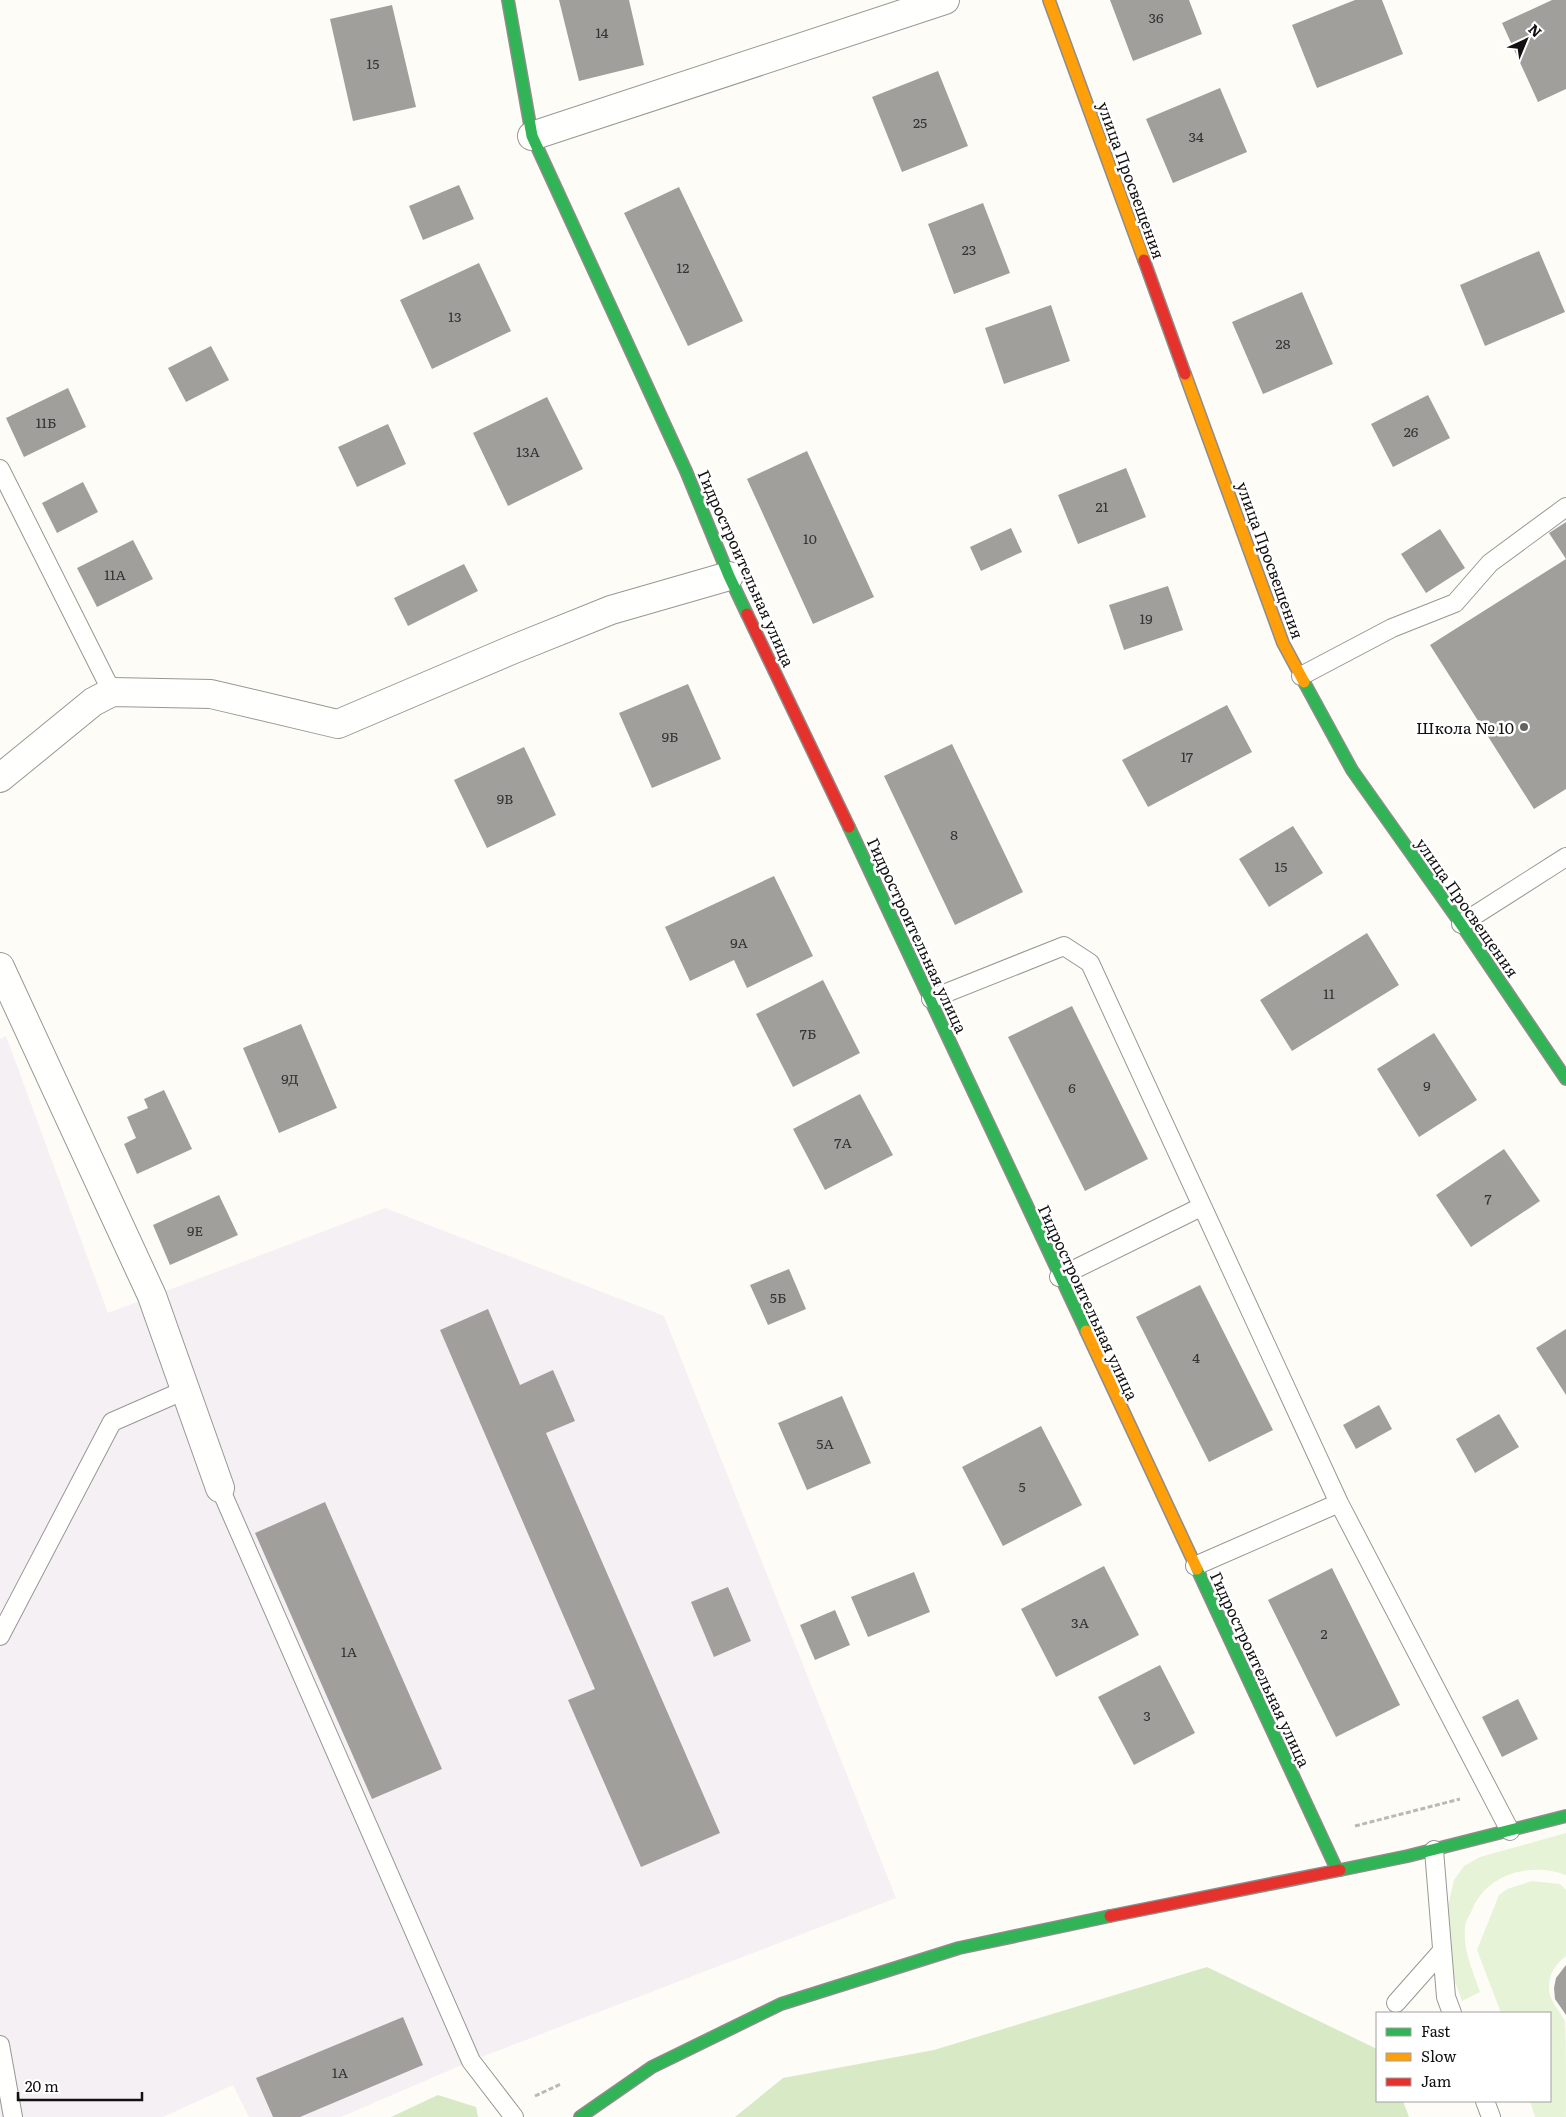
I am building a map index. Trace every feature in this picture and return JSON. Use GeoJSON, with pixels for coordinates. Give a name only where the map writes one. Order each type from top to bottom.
{"type":"FeatureCollection","features":[{"type":"Feature","properties":{"kind":"street","name":"Гидростроительная улица"},"geometry":{"type":"LineString","coordinates":[[508,0],[532,136],[686,471],[729,576],[931,999],[1337,1870]]}},
{"type":"Feature","properties":{"kind":"street"},"geometry":{"type":"LineString","coordinates":[[532,136],[944,0]]}},
{"type":"Feature","properties":{"kind":"street","name":"улица Просвещения"},"geometry":{"type":"LineString","coordinates":[[1049,0],[1283,643],[1352,770],[1461,924],[1566,1080]]}},
{"type":"Feature","properties":{"kind":"street"},"geometry":{"type":"LineString","coordinates":[[0,778],[93,702],[112,692],[211,694],[338,724],[611,610],[729,576]]}},
{"type":"Feature","properties":{"kind":"street"},"geometry":{"type":"LineString","coordinates":[[0,967],[152,1296],[220,1488]]}},
{"type":"Feature","properties":{"kind":"street"},"geometry":{"type":"LineString","coordinates":[[580,2117],[652,2067],[781,2004],[959,1948],[1434,1850],[1566,1816]]}},
{"type":"Feature","properties":{"kind":"lane"},"geometry":{"type":"LineString","coordinates":[[0,469],[112,692]]}},
{"type":"Feature","properties":{"kind":"lane"},"geometry":{"type":"LineString","coordinates":[[1300,676],[1392,628],[1455,603],[1490,563],[1566,507]]}},
{"type":"Feature","properties":{"kind":"lane"},"geometry":{"type":"LineString","coordinates":[[1461,924],[1566,856]]}},
{"type":"Feature","properties":{"kind":"lane"},"geometry":{"type":"LineString","coordinates":[[931,999],[1064,946],[1090,963],[1339,1503],[1510,1830]]}},
{"type":"Feature","properties":{"kind":"lane"},"geometry":{"type":"LineString","coordinates":[[1059,1277],[1201,1207]]}},
{"type":"Feature","properties":{"kind":"lane"},"geometry":{"type":"LineString","coordinates":[[0,1636],[112,1422],[185,1390]]}},
{"type":"Feature","properties":{"kind":"lane"},"geometry":{"type":"LineString","coordinates":[[220,1488],[471,2061],[514,2117]]}},
{"type":"Feature","properties":{"kind":"lane"},"geometry":{"type":"LineString","coordinates":[[1195,1566],[1339,1503]]}},
{"type":"Feature","properties":{"kind":"lane"},"geometry":{"type":"LineString","coordinates":[[1434,1850],[1446,1996],[1452,2012]]}},
{"type":"Feature","properties":{"kind":"lane"},"geometry":{"type":"LineString","coordinates":[[1396,2003],[1442,1951]]}},
{"type":"Feature","properties":{"kind":"lane"},"geometry":{"type":"LineString","coordinates":[[0,2045],[14,2117]]}},
{"type":"Feature","properties":{"kind":"lane"},"geometry":{"type":"LineString","coordinates":[[1485,2102],[1491,2117]]}},
{"type":"Feature","properties":{"kind":"shaded area"},"geometry":{"type":"Polygon","coordinates":[[[6,1036],[108,1313],[385,1208],[664,1316],[896,1898],[471,2061],[341,2117],[249,2117],[233,2085],[163,2117],[0,2117],[0,1039],[6,1036]]]}},
{"type":"Feature","properties":{"kind":"green space"},"geometry":{"type":"Polygon","coordinates":[[[1566,1833],[1566,1875],[1553,1871],[1539,1870],[1512,1874],[1499,1879],[1479,1897],[1466,1921],[1465,1936],[1469,1961],[1480,1992],[1462,2001],[1450,1968],[1442,1932],[1454,1880],[1464,1866],[1480,1857],[1566,1833]]]}},
{"type":"Feature","properties":{"kind":"green space"},"geometry":{"type":"Polygon","coordinates":[[[1532,1881],[1560,1884],[1566,1890],[1566,1956],[1553,1970],[1550,1978],[1549,1993],[1565,2021],[1566,2117],[1535,2117],[1530,2102],[1551,2102],[1551,2012],[1501,2012],[1477,1950],[1499,1895],[1507,1889],[1532,1881]]]}},
{"type":"Feature","properties":{"kind":"green space"},"geometry":{"type":"Polygon","coordinates":[[[1207,1967],[1376,2049],[1376,2102],[1403,2102],[1409,2117],[735,2117],[783,2078],[934,2050],[1207,1967]]]}},
{"type":"Feature","properties":{"kind":"green space"},"geometry":{"type":"Polygon","coordinates":[[[438,2095],[476,2107],[478,2117],[391,2117],[438,2095]]]}},
{"type":"Feature","properties":{"kind":"building"},"geometry":{"type":"Polygon","coordinates":[[[559,0],[629,0],[644,65],[579,81],[559,0]]]}},
{"type":"Feature","properties":{"kind":"building"},"geometry":{"type":"Polygon","coordinates":[[[1110,0],[1189,0],[1202,34],[1133,61],[1110,0]]]}},
{"type":"Feature","properties":{"kind":"building"},"geometry":{"type":"Polygon","coordinates":[[[1355,0],[1382,0],[1403,54],[1317,88],[1292,25],[1355,0]]]}},
{"type":"Feature","properties":{"kind":"building"},"geometry":{"type":"Polygon","coordinates":[[[1552,0],[1566,0],[1566,89],[1538,102],[1502,23],[1552,0]]]}},
{"type":"Feature","properties":{"kind":"building"},"geometry":{"type":"Polygon","coordinates":[[[392,5],[416,107],[353,121],[330,19],[392,5]]]}},
{"type":"Feature","properties":{"kind":"building"},"geometry":{"type":"Polygon","coordinates":[[[938,71],[968,146],[902,172],[872,97],[938,71]]]}},
{"type":"Feature","properties":{"kind":"building"},"geometry":{"type":"Polygon","coordinates":[[[1220,88],[1247,152],[1173,183],[1146,119],[1220,88]]]}},
{"type":"Feature","properties":{"kind":"building"},"geometry":{"type":"Polygon","coordinates":[[[459,185],[474,219],[423,240],[409,206],[459,185]]]}},
{"type":"Feature","properties":{"kind":"building"},"geometry":{"type":"Polygon","coordinates":[[[679,187],[743,321],[688,346],[624,213],[679,187]]]}},
{"type":"Feature","properties":{"kind":"building"},"geometry":{"type":"Polygon","coordinates":[[[983,203],[1010,273],[954,294],[928,224],[983,203]]]}},
{"type":"Feature","properties":{"kind":"building"},"geometry":{"type":"Polygon","coordinates":[[[1539,251],[1565,312],[1485,346],[1460,285],[1539,251]]]}},
{"type":"Feature","properties":{"kind":"building"},"geometry":{"type":"Polygon","coordinates":[[[479,263],[511,331],[432,369],[400,300],[479,263]]]}},
{"type":"Feature","properties":{"kind":"building"},"geometry":{"type":"Polygon","coordinates":[[[1302,292],[1333,364],[1263,394],[1232,322],[1302,292]]]}},
{"type":"Feature","properties":{"kind":"building"},"geometry":{"type":"Polygon","coordinates":[[[1051,305],[1070,361],[1004,384],[985,328],[1051,305]]]}},
{"type":"Feature","properties":{"kind":"building"},"geometry":{"type":"Polygon","coordinates":[[[211,346],[229,380],[186,402],[168,368],[211,346]]]}},
{"type":"Feature","properties":{"kind":"building"},"geometry":{"type":"Polygon","coordinates":[[[68,388],[86,427],[24,457],[6,418],[68,388]]]}},
{"type":"Feature","properties":{"kind":"building"},"geometry":{"type":"Polygon","coordinates":[[[1428,395],[1450,438],[1393,467],[1371,424],[1428,395]]]}},
{"type":"Feature","properties":{"kind":"building"},"geometry":{"type":"Polygon","coordinates":[[[547,397],[583,469],[508,506],[473,433],[547,397]]]}},
{"type":"Feature","properties":{"kind":"building"},"geometry":{"type":"Polygon","coordinates":[[[388,424],[406,464],[357,487],[338,447],[388,424]]]}},
{"type":"Feature","properties":{"kind":"building"},"geometry":{"type":"Polygon","coordinates":[[[807,451],[874,597],[813,624],[747,479],[807,451]]]}},
{"type":"Feature","properties":{"kind":"building"},"geometry":{"type":"Polygon","coordinates":[[[1126,468],[1146,517],[1078,544],[1058,495],[1126,468]]]}},
{"type":"Feature","properties":{"kind":"building"},"geometry":{"type":"Polygon","coordinates":[[[83,482],[98,512],[57,533],[42,503],[83,482]]]}},
{"type":"Feature","properties":{"kind":"building"},"geometry":{"type":"Polygon","coordinates":[[[1566,522],[1566,559],[1549,533],[1566,522]]]}},
{"type":"Feature","properties":{"kind":"building"},"geometry":{"type":"Polygon","coordinates":[[[1011,528],[1022,552],[981,571],[970,547],[1011,528]]]}},
{"type":"Feature","properties":{"kind":"building"},"geometry":{"type":"Polygon","coordinates":[[[1440,529],[1465,568],[1426,593],[1401,554],[1440,529]]]}},
{"type":"Feature","properties":{"kind":"building"},"geometry":{"type":"Polygon","coordinates":[[[133,540],[153,579],[97,607],[77,568],[133,540]]]}},
{"type":"Feature","properties":{"kind":"building","name":"Школа № 10"},"geometry":{"type":"Polygon","coordinates":[[[1566,559],[1566,789],[1534,809],[1430,645],[1566,559]]]}},
{"type":"Feature","properties":{"kind":"building"},"geometry":{"type":"Polygon","coordinates":[[[464,564],[478,591],[408,626],[394,598],[464,564]]]}},
{"type":"Feature","properties":{"kind":"building"},"geometry":{"type":"Polygon","coordinates":[[[1168,586],[1183,630],[1124,650],[1109,605],[1168,586]]]}},
{"type":"Feature","properties":{"kind":"building"},"geometry":{"type":"Polygon","coordinates":[[[688,684],[721,759],[652,788],[619,713],[688,684]]]}},
{"type":"Feature","properties":{"kind":"building"},"geometry":{"type":"Polygon","coordinates":[[[1227,705],[1252,752],[1148,807],[1122,760],[1227,705]]]}},
{"type":"Feature","properties":{"kind":"building"},"geometry":{"type":"Polygon","coordinates":[[[952,744],[1023,892],[955,925],[884,776],[952,744]]]}},
{"type":"Feature","properties":{"kind":"building"},"geometry":{"type":"Polygon","coordinates":[[[524,747],[556,815],[487,848],[454,780],[524,747]]]}},
{"type":"Feature","properties":{"kind":"building"},"geometry":{"type":"Polygon","coordinates":[[[1293,826],[1323,873],[1269,907],[1239,859],[1293,826]]]}},
{"type":"Feature","properties":{"kind":"building"},"geometry":{"type":"Polygon","coordinates":[[[774,876],[813,956],[747,988],[734,960],[690,981],[665,927],[774,876]]]}},
{"type":"Feature","properties":{"kind":"building"},"geometry":{"type":"Polygon","coordinates":[[[1367,933],[1399,985],[1292,1051],[1260,1000],[1367,933]]]}},
{"type":"Feature","properties":{"kind":"building"},"geometry":{"type":"Polygon","coordinates":[[[823,980],[860,1053],[793,1087],[756,1014],[823,980]]]}},
{"type":"Feature","properties":{"kind":"building"},"geometry":{"type":"Polygon","coordinates":[[[1072,1006],[1148,1159],[1085,1191],[1008,1037],[1072,1006]]]}},
{"type":"Feature","properties":{"kind":"building"},"geometry":{"type":"Polygon","coordinates":[[[301,1024],[337,1108],[279,1133],[243,1048],[301,1024]]]}},
{"type":"Feature","properties":{"kind":"building"},"geometry":{"type":"Polygon","coordinates":[[[1434,1033],[1477,1100],[1419,1137],[1377,1069],[1434,1033]]]}},
{"type":"Feature","properties":{"kind":"building"},"geometry":{"type":"Polygon","coordinates":[[[164,1090],[192,1149],[137,1174],[124,1144],[136,1138],[127,1117],[148,1108],[144,1099],[164,1090]]]}},
{"type":"Feature","properties":{"kind":"building"},"geometry":{"type":"Polygon","coordinates":[[[860,1094],[893,1155],[825,1190],[793,1129],[860,1094]]]}},
{"type":"Feature","properties":{"kind":"building"},"geometry":{"type":"Polygon","coordinates":[[[1504,1149],[1540,1201],[1471,1247],[1436,1195],[1504,1149]]]}},
{"type":"Feature","properties":{"kind":"building"},"geometry":{"type":"Polygon","coordinates":[[[219,1195],[238,1235],[170,1265],[153,1225],[219,1195]]]}},
{"type":"Feature","properties":{"kind":"building"},"geometry":{"type":"Polygon","coordinates":[[[789,1269],[806,1309],[768,1325],[750,1285],[789,1269]]]}},
{"type":"Feature","properties":{"kind":"building"},"geometry":{"type":"Polygon","coordinates":[[[1200,1285],[1273,1430],[1209,1462],[1136,1317],[1200,1285]]]}},
{"type":"Feature","properties":{"kind":"building"},"geometry":{"type":"Polygon","coordinates":[[[488,1309],[520,1385],[553,1370],[575,1421],[546,1433],[720,1833],[641,1867],[568,1700],[595,1689],[440,1330],[488,1309]]]}},
{"type":"Feature","properties":{"kind":"building"},"geometry":{"type":"Polygon","coordinates":[[[1566,1329],[1566,1395],[1536,1348],[1566,1329]]]}},
{"type":"Feature","properties":{"kind":"building"},"geometry":{"type":"Polygon","coordinates":[[[842,1396],[871,1463],[807,1490],[778,1423],[842,1396]]]}},
{"type":"Feature","properties":{"kind":"building"},"geometry":{"type":"Polygon","coordinates":[[[1379,1405],[1392,1429],[1356,1449],[1343,1425],[1379,1405]]]}},
{"type":"Feature","properties":{"kind":"building"},"geometry":{"type":"Polygon","coordinates":[[[1499,1414],[1519,1447],[1475,1473],[1456,1439],[1499,1414]]]}},
{"type":"Feature","properties":{"kind":"building"},"geometry":{"type":"Polygon","coordinates":[[[1041,1426],[1082,1505],[1003,1546],[962,1467],[1041,1426]]]}},
{"type":"Feature","properties":{"kind":"building"},"geometry":{"type":"Polygon","coordinates":[[[325,1502],[442,1769],[372,1799],[255,1533],[325,1502]]]}},
{"type":"Feature","properties":{"kind":"building"},"geometry":{"type":"Polygon","coordinates":[[[1104,1566],[1139,1635],[1056,1677],[1021,1609],[1104,1566]]]}},
{"type":"Feature","properties":{"kind":"building"},"geometry":{"type":"Polygon","coordinates":[[[1332,1568],[1400,1705],[1336,1737],[1268,1600],[1332,1568]]]}},
{"type":"Feature","properties":{"kind":"building"},"geometry":{"type":"Polygon","coordinates":[[[914,1572],[930,1612],[868,1637],[851,1597],[914,1572]]]}},
{"type":"Feature","properties":{"kind":"building"},"geometry":{"type":"Polygon","coordinates":[[[728,1587],[751,1641],[714,1657],[691,1602],[728,1587]]]}},
{"type":"Feature","properties":{"kind":"building"},"geometry":{"type":"Polygon","coordinates":[[[835,1610],[850,1645],[815,1660],[800,1625],[835,1610]]]}},
{"type":"Feature","properties":{"kind":"building"},"geometry":{"type":"Polygon","coordinates":[[[1160,1665],[1195,1733],[1134,1765],[1098,1697],[1160,1665]]]}},
{"type":"Feature","properties":{"kind":"building"},"geometry":{"type":"Polygon","coordinates":[[[1518,1699],[1538,1739],[1502,1757],[1482,1717],[1518,1699]]]}},
{"type":"Feature","properties":{"kind":"building"},"geometry":{"type":"Polygon","coordinates":[[[1566,1965],[1566,2015],[1555,1999],[1554,1988],[1556,1978],[1566,1965]]]}},
{"type":"Feature","properties":{"kind":"building"},"geometry":{"type":"Polygon","coordinates":[[[403,2017],[423,2065],[300,2117],[273,2117],[256,2078],[403,2017]]]}},
{"type":"Feature","properties":{"kind":"traffic: fast"},"geometry":{"type":"LineString","coordinates":[[508,0],[532,136],[686,471],[729,576],[747,614]]}},
{"type":"Feature","properties":{"kind":"traffic: fast"},"geometry":{"type":"LineString","coordinates":[[1304,682],[1352,770],[1461,924],[1566,1079]]}},
{"type":"Feature","properties":{"kind":"traffic: fast"},"geometry":{"type":"LineString","coordinates":[[849,827],[1086,1331]]}},
{"type":"Feature","properties":{"kind":"traffic: fast"},"geometry":{"type":"LineString","coordinates":[[1197,1569],[1337,1870]]}},
{"type":"Feature","properties":{"kind":"traffic: fast"},"geometry":{"type":"LineString","coordinates":[[1340,1870],[1408,1856],[1566,1816]]}},
{"type":"Feature","properties":{"kind":"traffic: fast"},"geometry":{"type":"LineString","coordinates":[[580,2117],[652,2067],[781,2004],[959,1948],[1110,1916]]}},
{"type":"Feature","properties":{"kind":"traffic: slow"},"geometry":{"type":"LineString","coordinates":[[1049,0],[1144,260]]}},
{"type":"Feature","properties":{"kind":"traffic: slow"},"geometry":{"type":"LineString","coordinates":[[1185,374],[1283,643],[1304,682]]}},
{"type":"Feature","properties":{"kind":"traffic: slow"},"geometry":{"type":"LineString","coordinates":[[1086,1331],[1197,1569]]}},
{"type":"Feature","properties":{"kind":"traffic: jam"},"geometry":{"type":"LineString","coordinates":[[1144,260],[1185,374]]}},
{"type":"Feature","properties":{"kind":"traffic: jam"},"geometry":{"type":"LineString","coordinates":[[747,614],[849,827]]}},
{"type":"Feature","properties":{"kind":"traffic: jam"},"geometry":{"type":"LineString","coordinates":[[1110,1916],[1340,1870]]}},
{"type":"Feature","properties":{"kind":"place","name":"Школа № 10"},"geometry":{"type":"Point","coordinates":[1524,727]}}]}
